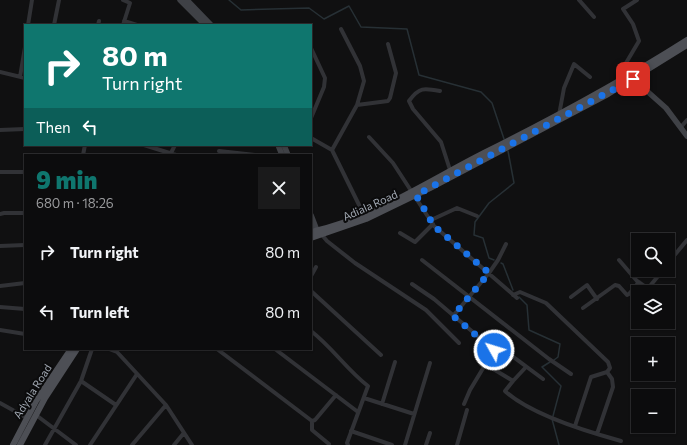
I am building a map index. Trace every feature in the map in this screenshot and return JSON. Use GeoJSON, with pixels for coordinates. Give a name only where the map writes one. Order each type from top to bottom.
{"type":"FeatureCollection","features":[{"type":"Feature","properties":{"kind":"main road","name":"Adiala Road"},"geometry":{"type":"LineString","coordinates":[[451,174],[632,76],[687,40]]}},
{"type":"Feature","properties":{"kind":"main road","name":"Adiala Road"},"geometry":{"type":"LineString","coordinates":[[317,234],[365,217],[415,193],[687,45]]}},
{"type":"Feature","properties":{"kind":"main road","name":"Adiala Road"},"geometry":{"type":"LineString","coordinates":[[317,234],[365,217]]}},
{"type":"Feature","properties":{"kind":"main road","name":"Adyala Road"},"geometry":{"type":"LineString","coordinates":[[13,445],[27,418],[70,350]]}},
{"type":"Feature","properties":{"kind":"main road"},"geometry":{"type":"LineString","coordinates":[[20,445],[36,415],[76,350]]}},
{"type":"Feature","properties":{"kind":"street"},"geometry":{"type":"LineString","coordinates":[[28,24],[32,0]]}},
{"type":"Feature","properties":{"kind":"street"},"geometry":{"type":"LineString","coordinates":[[54,24],[59,0]]}},
{"type":"Feature","properties":{"kind":"street"},"geometry":{"type":"LineString","coordinates":[[123,0],[130,4],[124,23]]}},
{"type":"Feature","properties":{"kind":"street"},"geometry":{"type":"LineString","coordinates":[[180,0],[204,24]]}},
{"type":"Feature","properties":{"kind":"street"},"geometry":{"type":"LineString","coordinates":[[187,0],[210,24]]}},
{"type":"Feature","properties":{"kind":"street"},"geometry":{"type":"LineString","coordinates":[[579,0],[594,18]]}},
{"type":"Feature","properties":{"kind":"street"},"geometry":{"type":"LineString","coordinates":[[637,0],[629,2],[624,10],[633,24],[639,41],[626,63],[632,76],[666,108],[687,136]]}},
{"type":"Feature","properties":{"kind":"street"},"geometry":{"type":"LineString","coordinates":[[332,150],[357,105],[364,81],[360,66],[341,28]]}},
{"type":"Feature","properties":{"kind":"street"},"geometry":{"type":"LineString","coordinates":[[357,105],[390,98],[396,73],[388,44]]}},
{"type":"Feature","properties":{"kind":"street"},"geometry":{"type":"LineString","coordinates":[[312,50],[325,78],[324,87],[312,116]]}},
{"type":"Feature","properties":{"kind":"street"},"geometry":{"type":"LineString","coordinates":[[0,72],[23,78],[24,62]]}},
{"type":"Feature","properties":{"kind":"street"},"geometry":{"type":"LineString","coordinates":[[558,115],[564,88],[574,64],[590,77]]}},
{"type":"Feature","properties":{"kind":"street"},"geometry":{"type":"LineString","coordinates":[[440,91],[424,88],[414,94],[409,101],[413,109],[441,142],[451,174]]}},
{"type":"Feature","properties":{"kind":"street"},"geometry":{"type":"LineString","coordinates":[[681,127],[687,120]]}},
{"type":"Feature","properties":{"kind":"street"},"geometry":{"type":"LineString","coordinates":[[0,130],[24,129]]}},
{"type":"Feature","properties":{"kind":"street"},"geometry":{"type":"LineString","coordinates":[[369,137],[393,163],[415,193],[432,222],[517,298]]}},
{"type":"Feature","properties":{"kind":"street"},"geometry":{"type":"LineString","coordinates":[[312,139],[332,150],[365,217]]}},
{"type":"Feature","properties":{"kind":"street"},"geometry":{"type":"LineString","coordinates":[[147,146],[174,154]]}},
{"type":"Feature","properties":{"kind":"street"},"geometry":{"type":"LineString","coordinates":[[219,152],[243,154]]}},
{"type":"Feature","properties":{"kind":"street"},"geometry":{"type":"LineString","coordinates":[[0,172],[24,172]]}},
{"type":"Feature","properties":{"kind":"street"},"geometry":{"type":"LineString","coordinates":[[400,233],[415,242],[432,222],[457,208],[477,216]]}},
{"type":"Feature","properties":{"kind":"street"},"geometry":{"type":"LineString","coordinates":[[0,214],[24,213]]}},
{"type":"Feature","properties":{"kind":"street"},"geometry":{"type":"LineString","coordinates":[[312,218],[317,234],[355,263],[426,310],[459,343]]}},
{"type":"Feature","properties":{"kind":"street"},"geometry":{"type":"LineString","coordinates":[[675,255],[687,240]]}},
{"type":"Feature","properties":{"kind":"street"},"geometry":{"type":"LineString","coordinates":[[453,316],[489,273],[506,244]]}},
{"type":"Feature","properties":{"kind":"street"},"geometry":{"type":"LineString","coordinates":[[0,246],[24,245]]}},
{"type":"Feature","properties":{"kind":"street"},"geometry":{"type":"LineString","coordinates":[[422,260],[549,359],[571,374]]}},
{"type":"Feature","properties":{"kind":"street"},"geometry":{"type":"LineString","coordinates":[[619,260],[638,282],[647,288],[657,277]]}},
{"type":"Feature","properties":{"kind":"street"},"geometry":{"type":"LineString","coordinates":[[312,274],[316,267]]}},
{"type":"Feature","properties":{"kind":"street"},"geometry":{"type":"LineString","coordinates":[[583,308],[617,285],[627,295],[638,282]]}},
{"type":"Feature","properties":{"kind":"street"},"geometry":{"type":"LineString","coordinates":[[0,286],[24,283]]}},
{"type":"Feature","properties":{"kind":"street"},"geometry":{"type":"LineString","coordinates":[[412,284],[434,299],[494,350],[470,390],[464,404]]}},
{"type":"Feature","properties":{"kind":"street"},"geometry":{"type":"LineString","coordinates":[[571,297],[587,286],[597,299]]}},
{"type":"Feature","properties":{"kind":"street"},"geometry":{"type":"LineString","coordinates":[[513,295],[520,292],[546,303],[608,362],[610,368],[607,372],[591,377],[575,426]]}},
{"type":"Feature","properties":{"kind":"street"},"geometry":{"type":"LineString","coordinates":[[312,293],[381,355]]}},
{"type":"Feature","properties":{"kind":"street"},"geometry":{"type":"LineString","coordinates":[[0,307],[24,309]]}},
{"type":"Feature","properties":{"kind":"street"},"geometry":{"type":"LineString","coordinates":[[0,330],[24,334]]}},
{"type":"Feature","properties":{"kind":"street"},"geometry":{"type":"LineString","coordinates":[[312,332],[324,341],[360,380],[368,386],[351,431],[347,443],[348,445]]}},
{"type":"Feature","properties":{"kind":"street"},"geometry":{"type":"LineString","coordinates":[[500,347],[543,380]]}},
{"type":"Feature","properties":{"kind":"street"},"geometry":{"type":"LineString","coordinates":[[45,445],[81,381],[92,350]]}},
{"type":"Feature","properties":{"kind":"street"},"geometry":{"type":"LineString","coordinates":[[112,350],[117,352],[166,405],[183,434],[192,445]]}},
{"type":"Feature","properties":{"kind":"street"},"geometry":{"type":"LineString","coordinates":[[221,350],[312,421]]}},
{"type":"Feature","properties":{"kind":"street"},"geometry":{"type":"LineString","coordinates":[[276,350],[358,412]]}},
{"type":"Feature","properties":{"kind":"street"},"geometry":{"type":"LineString","coordinates":[[382,404],[395,362]]}},
{"type":"Feature","properties":{"kind":"street"},"geometry":{"type":"LineString","coordinates":[[405,445],[430,363]]}},
{"type":"Feature","properties":{"kind":"street"},"geometry":{"type":"LineString","coordinates":[[485,364],[513,381]]}},
{"type":"Feature","properties":{"kind":"street"},"geometry":{"type":"LineString","coordinates":[[526,367],[505,390],[509,395],[531,408],[575,426],[621,441]]}},
{"type":"Feature","properties":{"kind":"street"},"geometry":{"type":"LineString","coordinates":[[597,434],[613,387],[612,379],[607,372]]}},
{"type":"Feature","properties":{"kind":"street"},"geometry":{"type":"LineString","coordinates":[[90,445],[137,374]]}},
{"type":"Feature","properties":{"kind":"street"},"geometry":{"type":"LineString","coordinates":[[81,381],[116,405]]}},
{"type":"Feature","properties":{"kind":"street"},"geometry":{"type":"LineString","coordinates":[[312,421],[315,420],[336,395]]}},
{"type":"Feature","properties":{"kind":"street"},"geometry":{"type":"LineString","coordinates":[[364,398],[414,414]]}},
{"type":"Feature","properties":{"kind":"street"},"geometry":{"type":"LineString","coordinates":[[0,403],[27,418]]}},
{"type":"Feature","properties":{"kind":"street"},"geometry":{"type":"LineString","coordinates":[[132,445],[166,405]]}},
{"type":"Feature","properties":{"kind":"street"},"geometry":{"type":"LineString","coordinates":[[457,445],[467,410]]}},
{"type":"Feature","properties":{"kind":"street"},"geometry":{"type":"LineString","coordinates":[[36,415],[76,445]]}},
{"type":"Feature","properties":{"kind":"street"},"geometry":{"type":"LineString","coordinates":[[312,421],[312,430],[328,444]]}},
{"type":"Feature","properties":{"kind":"street"},"geometry":{"type":"LineString","coordinates":[[351,431],[392,445]]}},
{"type":"Feature","properties":{"kind":"street"},"geometry":{"type":"LineString","coordinates":[[426,445],[430,433]]}},
{"type":"Feature","properties":{"kind":"street"},"geometry":{"type":"LineString","coordinates":[[174,445],[183,434]]}},
{"type":"Feature","properties":{"kind":"waterway"},"geometry":{"type":"LineString","coordinates":[[229,0],[241,10],[309,8],[324,19],[349,6],[361,27],[407,29],[419,75],[481,92],[492,103],[504,139]]}},
{"type":"Feature","properties":{"kind":"waterway"},"geometry":{"type":"LineString","coordinates":[[494,260],[489,258],[483,238],[474,235],[475,222],[489,203],[514,183],[508,151]]}},
{"type":"Feature","properties":{"kind":"waterway"},"geometry":{"type":"LineString","coordinates":[[501,263],[503,264],[513,290]]}},
{"type":"Feature","properties":{"kind":"waterway"},"geometry":{"type":"LineString","coordinates":[[519,297],[527,305],[529,330],[560,344],[558,357],[554,360]]}},
{"type":"Feature","properties":{"kind":"waterway"},"geometry":{"type":"LineString","coordinates":[[550,362],[542,367],[561,386],[553,416]]}},
{"type":"Feature","properties":{"kind":"waterway"},"geometry":{"type":"LineString","coordinates":[[552,419],[559,445]]}},
{"type":"Feature","properties":{"kind":"route"},"geometry":{"type":"LineString","coordinates":[[494,350],[453,316],[489,273],[434,226],[416,195],[608,94],[633,79]]}}]}
